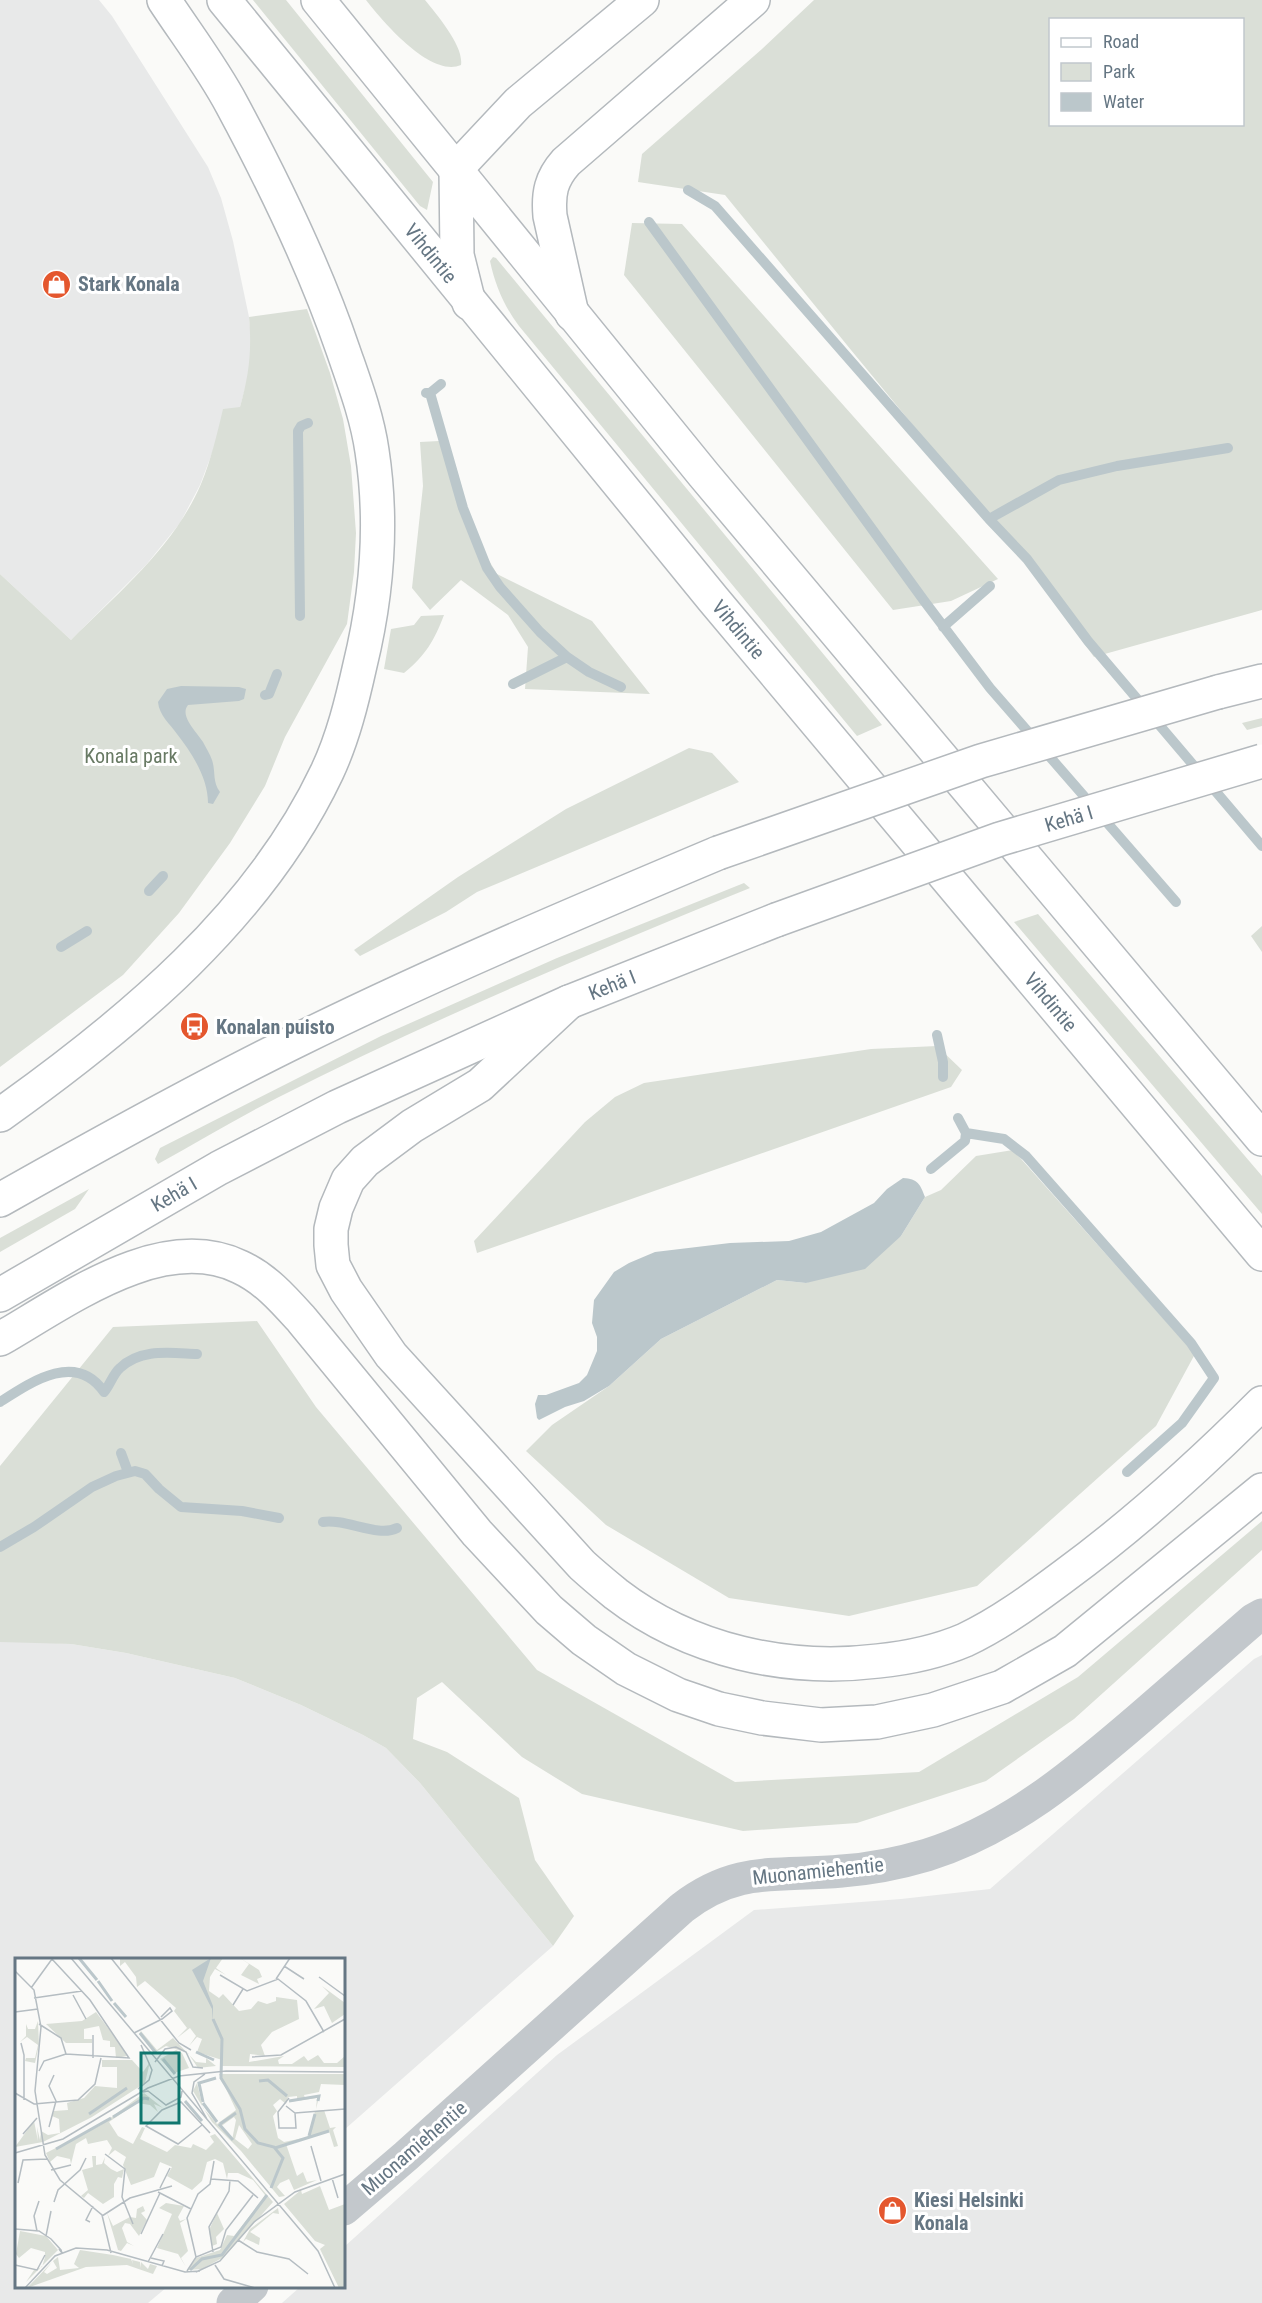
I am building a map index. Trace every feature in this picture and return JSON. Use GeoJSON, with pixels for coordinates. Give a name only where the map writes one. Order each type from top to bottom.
{"type":"FeatureCollection","features":[{"type":"Feature","properties":{"kind":"main road"},"geometry":{"type":"LineString","coordinates":[[0,1115],[62,1071],[146,1001],[215,933],[261,882],[295,831],[328,770],[350,709],[370,626],[377,569],[377,513],[372,449],[358,392],[332,317],[296,232],[231,102],[164,0]]}},
{"type":"Feature","properties":{"kind":"main road","name":"Vihdintie"},"geometry":{"type":"LineString","coordinates":[[224,0],[469,303],[721,608],[1262,1254]]}},
{"type":"Feature","properties":{"kind":"main road"},"geometry":{"type":"LineString","coordinates":[[318,0],[712,484],[1262,1139]]}},
{"type":"Feature","properties":{"kind":"main road"},"geometry":{"type":"LineString","coordinates":[[469,303],[457,255],[456,169],[518,103],[642,0]]}},
{"type":"Feature","properties":{"kind":"main road"},"geometry":{"type":"LineString","coordinates":[[572,314],[550,216],[551,184],[556,173],[753,0]]}},
{"type":"Feature","properties":{"kind":"main road"},"geometry":{"type":"LineString","coordinates":[[0,1200],[174,1103],[301,1038],[581,911],[718,853],[981,761],[1262,681]]}},
{"type":"Feature","properties":{"kind":"main road","name":"Kehä I"},"geometry":{"type":"LineString","coordinates":[[0,1295],[228,1163],[337,1107],[569,1002],[776,920],[1000,839],[1262,760]]}},
{"type":"Feature","properties":{"kind":"main road"},"geometry":{"type":"LineString","coordinates":[[569,1002],[480,1085],[412,1126],[365,1161],[348,1180],[336,1208],[331,1229],[333,1264],[346,1290],[391,1355],[582,1565],[617,1595],[645,1614],[681,1632],[728,1650],[770,1660],[815,1665],[864,1663],[916,1657],[965,1640],[1034,1599],[1090,1557],[1203,1462],[1262,1403]]}},
{"type":"Feature","properties":{"kind":"main road"},"geometry":{"type":"LineString","coordinates":[[0,1339],[83,1291],[131,1268],[163,1258],[195,1256],[240,1267],[276,1292],[302,1320],[477,1533],[549,1610],[584,1640],[626,1669],[678,1695],[719,1709],[762,1718],[821,1725],[877,1722],[933,1710],[1002,1687],[1065,1651],[1262,1490]]}},
{"type":"Feature","properties":{"kind":"street","name":"Muonamiehentie"},"geometry":{"type":"LineString","coordinates":[[345,2208],[700,1894],[717,1886],[757,1875],[875,1868],[928,1854],[978,1834],[1016,1814],[1076,1773],[1262,1615]]}},
{"type":"Feature","properties":{"kind":"street"},"geometry":{"type":"LineString","coordinates":[[233,2303],[250,2288]]}},
{"type":"Feature","properties":{"kind":"shaded area"},"geometry":{"type":"Polygon","coordinates":[[[0,0],[99,0],[112,16],[208,167],[221,198],[233,241],[249,317],[252,349],[248,378],[240,407],[214,448],[200,485],[180,523],[146,565],[71,640],[0,574],[0,0]]]}},
{"type":"Feature","properties":{"kind":"shaded area"},"geometry":{"type":"Polygon","coordinates":[[[0,1642],[71,1644],[126,1653],[235,1678],[301,1705],[363,1735],[386,1748],[420,1783],[553,1946],[345,2129],[345,1958],[15,1958],[15,2288],[166,2288],[148,2303],[0,2303],[0,1642]]]}},
{"type":"Feature","properties":{"kind":"shaded area"},"geometry":{"type":"Polygon","coordinates":[[[1262,1655],[1262,2303],[282,2303],[299,2288],[345,2288],[345,2246],[557,2055],[754,1910],[901,1899],[990,1889],[1254,1659],[1262,1655]]]}},
{"type":"Feature","properties":{"kind":"green space"},"geometry":{"type":"Polygon","coordinates":[[[253,0],[286,0],[433,182],[427,210],[420,206],[253,0]]]}},
{"type":"Feature","properties":{"kind":"green space"},"geometry":{"type":"Polygon","coordinates":[[[366,0],[425,0],[454,40],[461,57],[461,65],[449,67],[422,56],[396,34],[366,0]]]}},
{"type":"Feature","properties":{"kind":"green space"},"geometry":{"type":"Polygon","coordinates":[[[814,0],[1262,0],[1262,610],[1094,657],[1020,555],[725,195],[638,182],[642,154],[762,49],[814,0]]]}},
{"type":"Feature","properties":{"kind":"green space"},"geometry":{"type":"Polygon","coordinates":[[[632,223],[682,224],[998,579],[951,601],[893,610],[624,275],[632,223]]]}},
{"type":"Feature","properties":{"kind":"green space"},"geometry":{"type":"Polygon","coordinates":[[[493,257],[882,725],[857,736],[519,326],[497,287],[490,261],[493,257]]]}},
{"type":"Feature","properties":{"kind":"green space","name":"Konala park"},"geometry":{"type":"Polygon","coordinates":[[[307,309],[330,373],[343,419],[351,466],[356,533],[354,572],[347,624],[285,737],[265,786],[230,843],[179,913],[123,975],[0,1067],[0,574],[71,640],[144,568],[190,507],[208,466],[223,409],[240,407],[249,363],[249,317],[307,309]]]}},
{"type":"Feature","properties":{"kind":"green space"},"geometry":{"type":"Polygon","coordinates":[[[439,441],[453,457],[462,488],[466,522],[497,574],[592,621],[650,694],[525,689],[528,647],[508,615],[461,580],[430,610],[412,588],[423,486],[420,442],[439,441]]]}},
{"type":"Feature","properties":{"kind":"green space"},"geometry":{"type":"Polygon","coordinates":[[[444,615],[428,647],[412,666],[404,673],[384,669],[391,629],[414,625],[421,616],[444,615]]]}},
{"type":"Feature","properties":{"kind":"green space"},"geometry":{"type":"Polygon","coordinates":[[[1262,718],[1262,726],[1247,730],[1242,723],[1262,718]]]}},
{"type":"Feature","properties":{"kind":"green space"},"geometry":{"type":"Polygon","coordinates":[[[689,748],[712,753],[739,782],[477,892],[446,912],[360,956],[354,950],[458,877],[566,809],[689,748]]]}},
{"type":"Feature","properties":{"kind":"green space"},"geometry":{"type":"Polygon","coordinates":[[[744,883],[750,888],[452,1014],[277,1098],[158,1164],[155,1159],[160,1148],[381,1036],[557,958],[744,883]]]}},
{"type":"Feature","properties":{"kind":"green space"},"geometry":{"type":"Polygon","coordinates":[[[1038,914],[1262,1176],[1262,1214],[1014,922],[1038,914]]]}},
{"type":"Feature","properties":{"kind":"green space"},"geometry":{"type":"Polygon","coordinates":[[[1262,926],[1262,952],[1251,936],[1262,926]]]}},
{"type":"Feature","properties":{"kind":"green space"},"geometry":{"type":"Polygon","coordinates":[[[937,1046],[962,1070],[951,1087],[477,1253],[474,1241],[585,1122],[615,1097],[644,1083],[871,1049],[937,1046]]]}},
{"type":"Feature","properties":{"kind":"green space"},"geometry":{"type":"Polygon","coordinates":[[[1013,1150],[1195,1354],[1156,1426],[977,1586],[849,1616],[729,1598],[606,1525],[526,1451],[552,1425],[609,1386],[661,1339],[777,1280],[806,1283],[901,1236],[925,1197],[941,1190],[976,1156],[1013,1150]]]}},
{"type":"Feature","properties":{"kind":"green space"},"geometry":{"type":"Polygon","coordinates":[[[89,1189],[75,1209],[0,1252],[0,1238],[89,1189]]]}},
{"type":"Feature","properties":{"kind":"green space"},"geometry":{"type":"Polygon","coordinates":[[[257,1321],[316,1407],[537,1670],[735,1782],[919,1772],[1078,1677],[1262,1521],[1262,1550],[1074,1719],[986,1781],[857,1823],[743,1831],[582,1794],[522,1757],[442,1682],[417,1698],[413,1739],[447,1752],[519,1798],[535,1860],[574,1916],[553,1946],[420,1783],[386,1748],[363,1735],[301,1705],[235,1678],[126,1653],[71,1644],[0,1642],[0,1466],[113,1327],[257,1321]]]}},
{"type":"Feature","properties":{"kind":"water"},"geometry":{"type":"Polygon","coordinates":[[[181,686],[246,689],[244,699],[239,701],[188,705],[186,709],[187,719],[212,760],[216,784],[220,792],[213,804],[208,803],[202,775],[193,758],[160,711],[158,702],[167,689],[181,686]]]}},
{"type":"Feature","properties":{"kind":"water"},"geometry":{"type":"Polygon","coordinates":[[[903,1178],[918,1183],[925,1197],[901,1236],[865,1269],[806,1283],[777,1280],[661,1339],[609,1386],[584,1401],[565,1407],[539,1420],[537,1418],[535,1404],[538,1395],[546,1395],[579,1383],[587,1375],[597,1351],[597,1337],[592,1323],[594,1300],[614,1272],[655,1252],[730,1243],[789,1241],[821,1232],[874,1203],[887,1189],[903,1178]]]}},
{"type":"Feature","properties":{"kind":"waterway"},"geometry":{"type":"LineString","coordinates":[[688,190],[715,206],[989,519],[1027,559],[1088,641],[1262,846]]}},
{"type":"Feature","properties":{"kind":"waterway"},"geometry":{"type":"LineString","coordinates":[[649,222],[990,688],[1176,902]]}},
{"type":"Feature","properties":{"kind":"waterway"},"geometry":{"type":"LineString","coordinates":[[430,393],[441,384]]}},
{"type":"Feature","properties":{"kind":"waterway"},"geometry":{"type":"LineString","coordinates":[[426,393],[430,393],[463,508],[487,568],[500,587],[540,632],[567,657],[589,672],[621,687]]}},
{"type":"Feature","properties":{"kind":"waterway"},"geometry":{"type":"LineString","coordinates":[[300,616],[298,431],[301,426],[308,423]]}},
{"type":"Feature","properties":{"kind":"waterway"},"geometry":{"type":"LineString","coordinates":[[989,519],[1059,480],[1117,466],[1228,448]]}},
{"type":"Feature","properties":{"kind":"waterway"},"geometry":{"type":"LineString","coordinates":[[943,627],[990,586]]}},
{"type":"Feature","properties":{"kind":"waterway"},"geometry":{"type":"LineString","coordinates":[[513,684],[567,657]]}},
{"type":"Feature","properties":{"kind":"waterway"},"geometry":{"type":"LineString","coordinates":[[265,695],[269,694],[277,674]]}},
{"type":"Feature","properties":{"kind":"waterway"},"geometry":{"type":"LineString","coordinates":[[149,891],[163,876]]}},
{"type":"Feature","properties":{"kind":"waterway"},"geometry":{"type":"LineString","coordinates":[[61,947],[87,931]]}},
{"type":"Feature","properties":{"kind":"waterway"},"geometry":{"type":"LineString","coordinates":[[937,1035],[943,1062],[943,1077]]}},
{"type":"Feature","properties":{"kind":"waterway"},"geometry":{"type":"LineString","coordinates":[[931,1169],[965,1141],[966,1133],[958,1118]]}},
{"type":"Feature","properties":{"kind":"waterway"},"geometry":{"type":"LineString","coordinates":[[966,1133],[1004,1139],[1026,1156],[1191,1343],[1214,1378],[1182,1423],[1127,1472]]}},
{"type":"Feature","properties":{"kind":"waterway"},"geometry":{"type":"LineString","coordinates":[[0,1402],[39,1379],[67,1372],[80,1373],[93,1380],[104,1392],[118,1370],[137,1357],[156,1353],[197,1354]]}},
{"type":"Feature","properties":{"kind":"waterway"},"geometry":{"type":"LineString","coordinates":[[121,1453],[128,1472]]}},
{"type":"Feature","properties":{"kind":"waterway"},"geometry":{"type":"LineString","coordinates":[[0,1547],[34,1527],[92,1487],[116,1476],[135,1471],[145,1474],[181,1507],[242,1511],[279,1518]]}},
{"type":"Feature","properties":{"kind":"waterway"},"geometry":{"type":"LineString","coordinates":[[323,1522],[381,1531],[397,1528]]}},
{"type":"Feature","properties":{"kind":"place","name":"Stark Konala"},"geometry":{"type":"Point","coordinates":[57,284]}},
{"type":"Feature","properties":{"kind":"place","name":"Konalan puisto"},"geometry":{"type":"Point","coordinates":[195,1027]}},
{"type":"Feature","properties":{"kind":"place","name":"Kiesi Helsinki Konala"},"geometry":{"type":"Point","coordinates":[893,2211]}}]}
